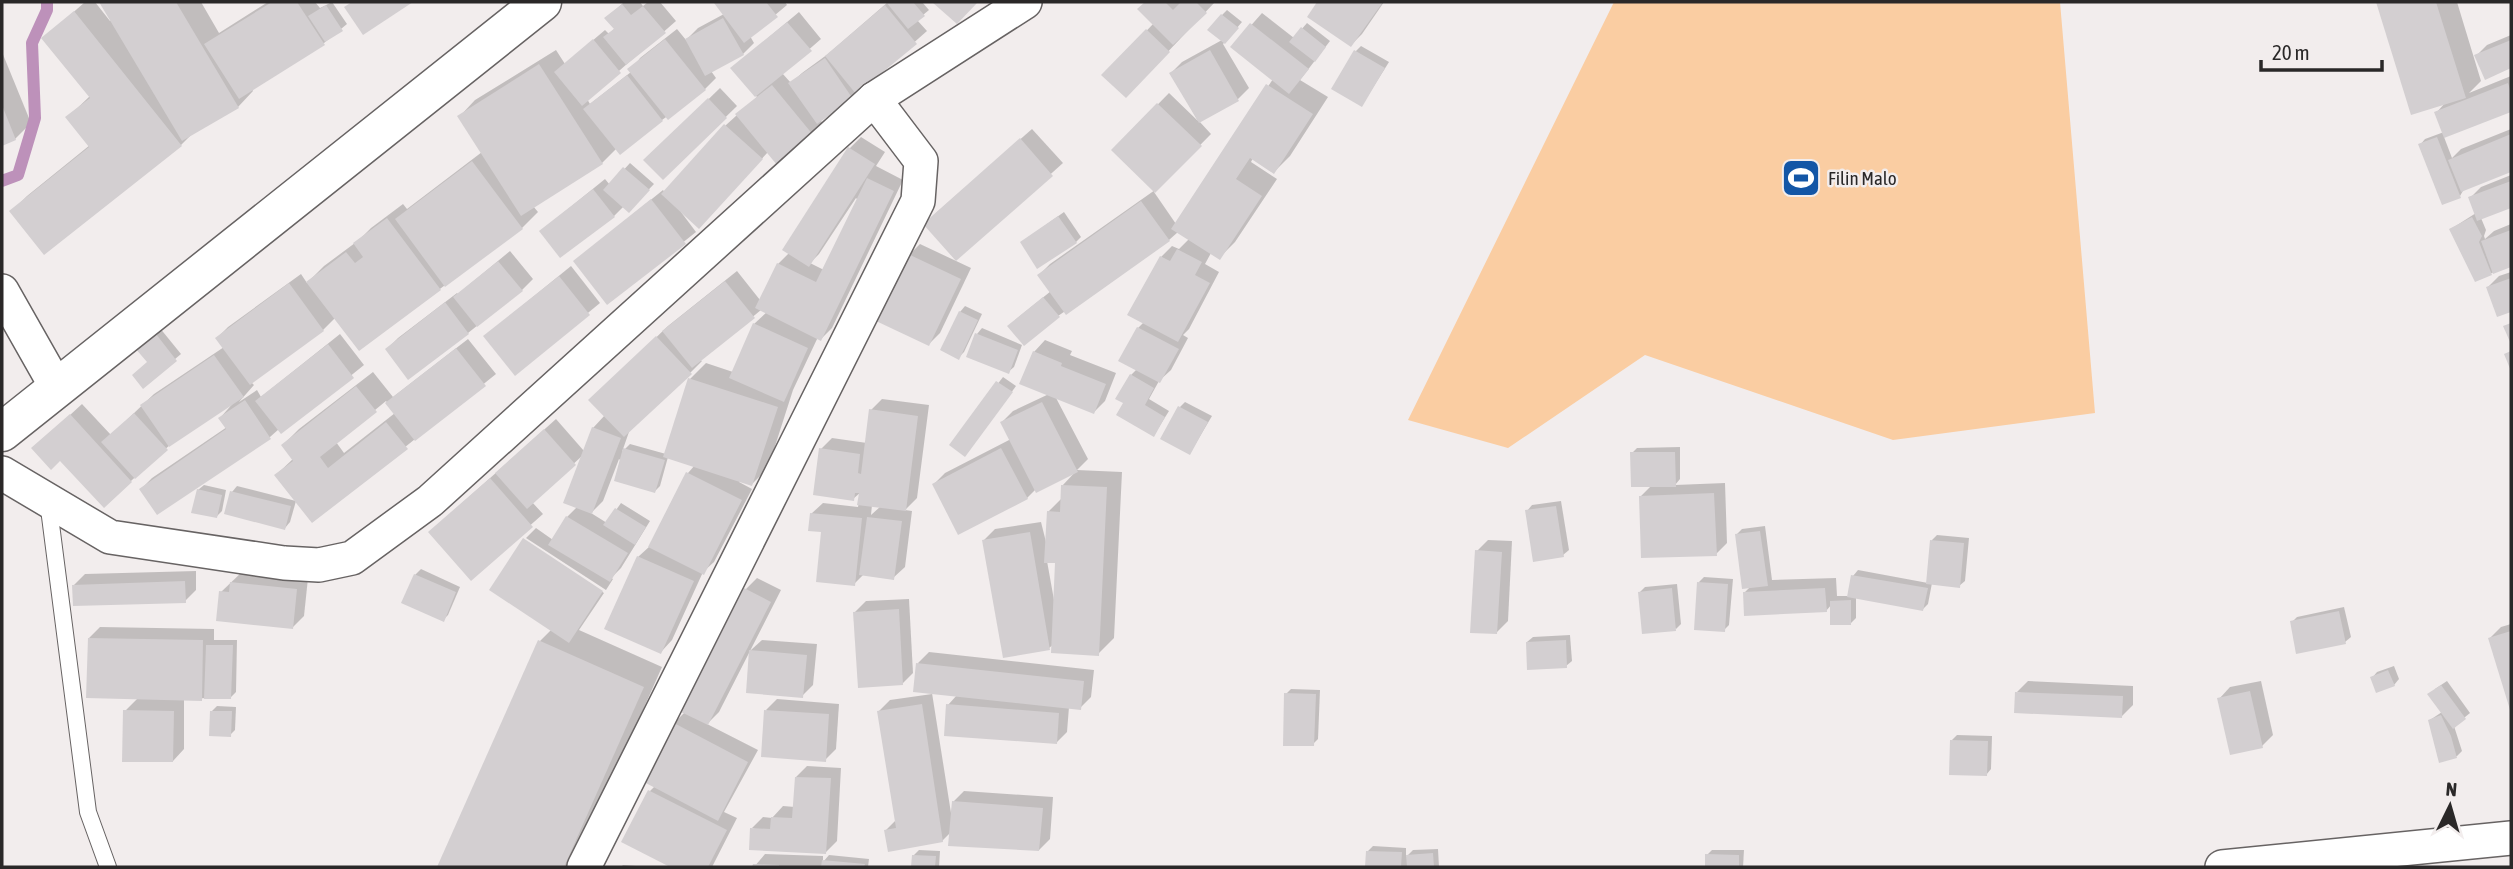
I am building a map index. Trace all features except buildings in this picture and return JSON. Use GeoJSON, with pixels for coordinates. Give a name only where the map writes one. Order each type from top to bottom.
{"type":"FeatureCollection","features":[{"type":"Feature","properties":{"kind":"street"},"geometry":{"type":"LineString","coordinates":[[2,432],[542,2]]}},
{"type":"Feature","properties":{"kind":"street"},"geometry":{"type":"LineString","coordinates":[[2,473],[110,537],[284,563],[319,565],[352,558],[430,501],[874,99],[1025,2]]}},
{"type":"Feature","properties":{"kind":"street"},"geometry":{"type":"LineString","coordinates":[[584,867],[918,201],[921,161],[874,99]]}},
{"type":"Feature","properties":{"kind":"street"},"geometry":{"type":"LineString","coordinates":[[2,291],[57,388]]}},
{"type":"Feature","properties":{"kind":"street"},"geometry":{"type":"LineString","coordinates":[[2222,867],[2511,838]]}},
{"type":"Feature","properties":{"kind":"lane"},"geometry":{"type":"LineString","coordinates":[[48,501],[88,812],[108,867]]}},
{"type":"Feature","properties":{"kind":"shaded area","name":"Filin Malo"},"geometry":{"type":"Polygon","coordinates":[[[1614,2],[2060,2],[2095,413],[1893,440],[1645,355],[1508,448],[1408,420],[1614,2]]]}},
{"type":"Feature","properties":{"kind":"waterway"},"geometry":{"type":"LineString","coordinates":[[2,181],[18,175],[35,118],[32,43],[47,10],[47,2]]}},
{"type":"Feature","properties":{"kind":"place","name":"Filin Malo"},"geometry":{"type":"Point","coordinates":[1801,178]}}]}
